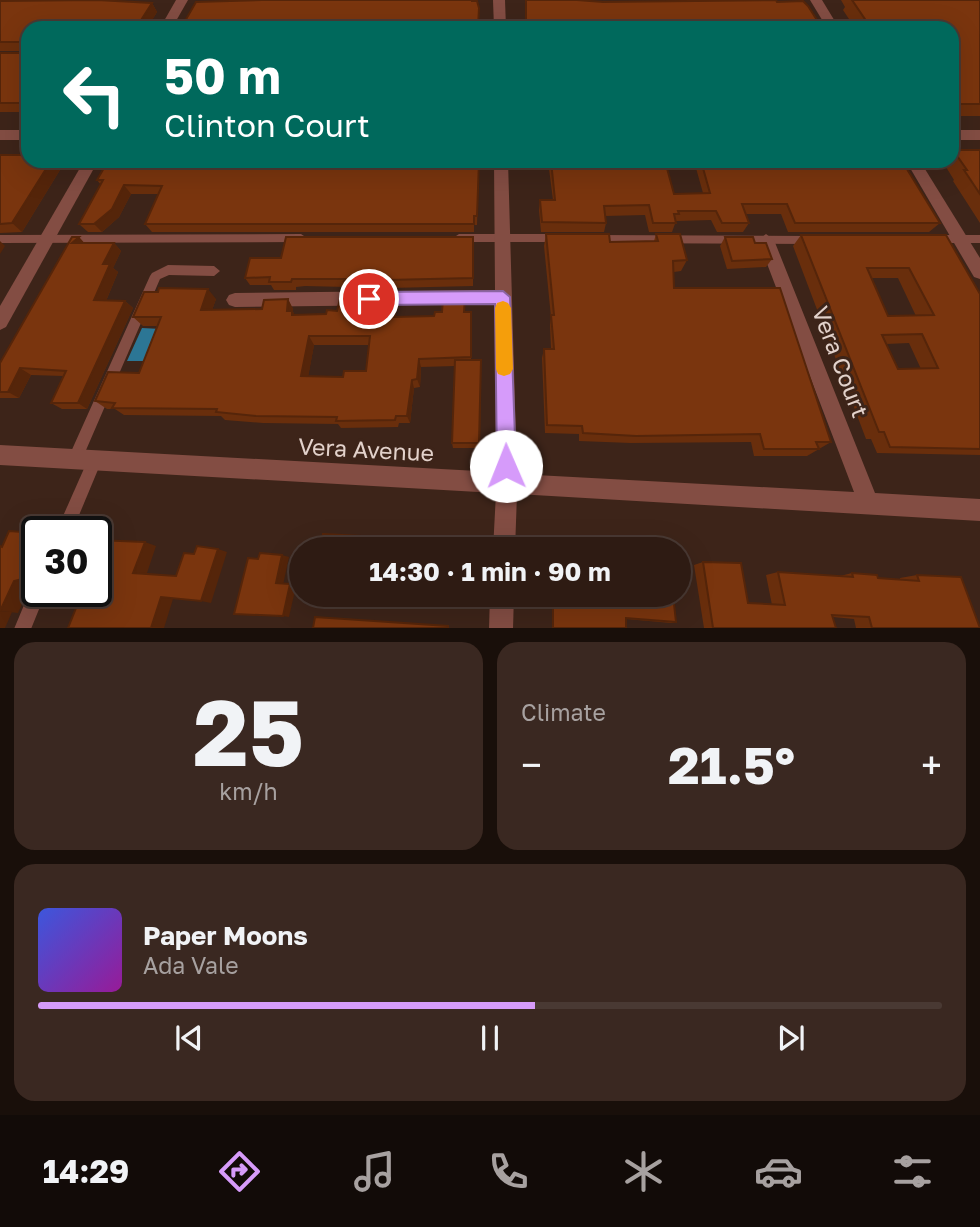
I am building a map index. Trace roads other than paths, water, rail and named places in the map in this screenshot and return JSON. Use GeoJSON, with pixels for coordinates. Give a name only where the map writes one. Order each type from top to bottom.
{"type":"FeatureCollection","features":[{"type":"Feature","properties":{"kind":"street"},"geometry":{"type":"LineString","coordinates":[[170,21],[182,0]]}},
{"type":"Feature","properties":{"kind":"street"},"geometry":{"type":"LineString","coordinates":[[499,0],[500,21]]}},
{"type":"Feature","properties":{"kind":"street"},"geometry":{"type":"LineString","coordinates":[[816,0],[829,21]]}},
{"type":"Feature","properties":{"kind":"street"},"geometry":{"type":"LineString","coordinates":[[0,135],[21,135]]}},
{"type":"Feature","properties":{"kind":"street"},"geometry":{"type":"LineString","coordinates":[[959,135],[980,135]]}},
{"type":"Feature","properties":{"kind":"street"},"geometry":{"type":"LineString","coordinates":[[0,322],[87,168]]}},
{"type":"Feature","properties":{"kind":"street"},"geometry":{"type":"LineString","coordinates":[[501,168],[507,484],[505,537]]}},
{"type":"Feature","properties":{"kind":"street"},"geometry":{"type":"LineString","coordinates":[[917,168],[980,272]]}},
{"type":"Feature","properties":{"kind":"street","name":"Vera Court"},"geometry":{"type":"LineString","coordinates":[[766,240],[868,502]]}},
{"type":"Feature","properties":{"kind":"street"},"geometry":{"type":"LineString","coordinates":[[235,300],[503,297]]}},
{"type":"Feature","properties":{"kind":"street","name":"Vera Avenue"},"geometry":{"type":"LineString","coordinates":[[0,455],[980,510]]}},
{"type":"Feature","properties":{"kind":"street"},"geometry":{"type":"LineString","coordinates":[[501,628],[502,607]]}},
{"type":"Feature","properties":{"kind":"lane"},"geometry":{"type":"LineString","coordinates":[[0,239],[309,238]]}},
{"type":"Feature","properties":{"kind":"lane"},"geometry":{"type":"LineString","coordinates":[[446,238],[571,238]]}},
{"type":"Feature","properties":{"kind":"lane"},"geometry":{"type":"LineString","coordinates":[[585,239],[821,240]]}},
{"type":"Feature","properties":{"kind":"lane"},"geometry":{"type":"LineString","coordinates":[[918,239],[980,239]]}},
{"type":"Feature","properties":{"kind":"lane"},"geometry":{"type":"LineString","coordinates":[[69,516],[85,460],[156,276],[168,270],[214,271]]}},
{"type":"Feature","properties":{"kind":"lane"},"geometry":{"type":"LineString","coordinates":[[22,628],[31,607]]}},
{"type":"Feature","properties":{"kind":"water"},"geometry":{"type":"Polygon","coordinates":[[[142,328],[161,329],[147,361],[127,361],[142,328]]]}}]}
